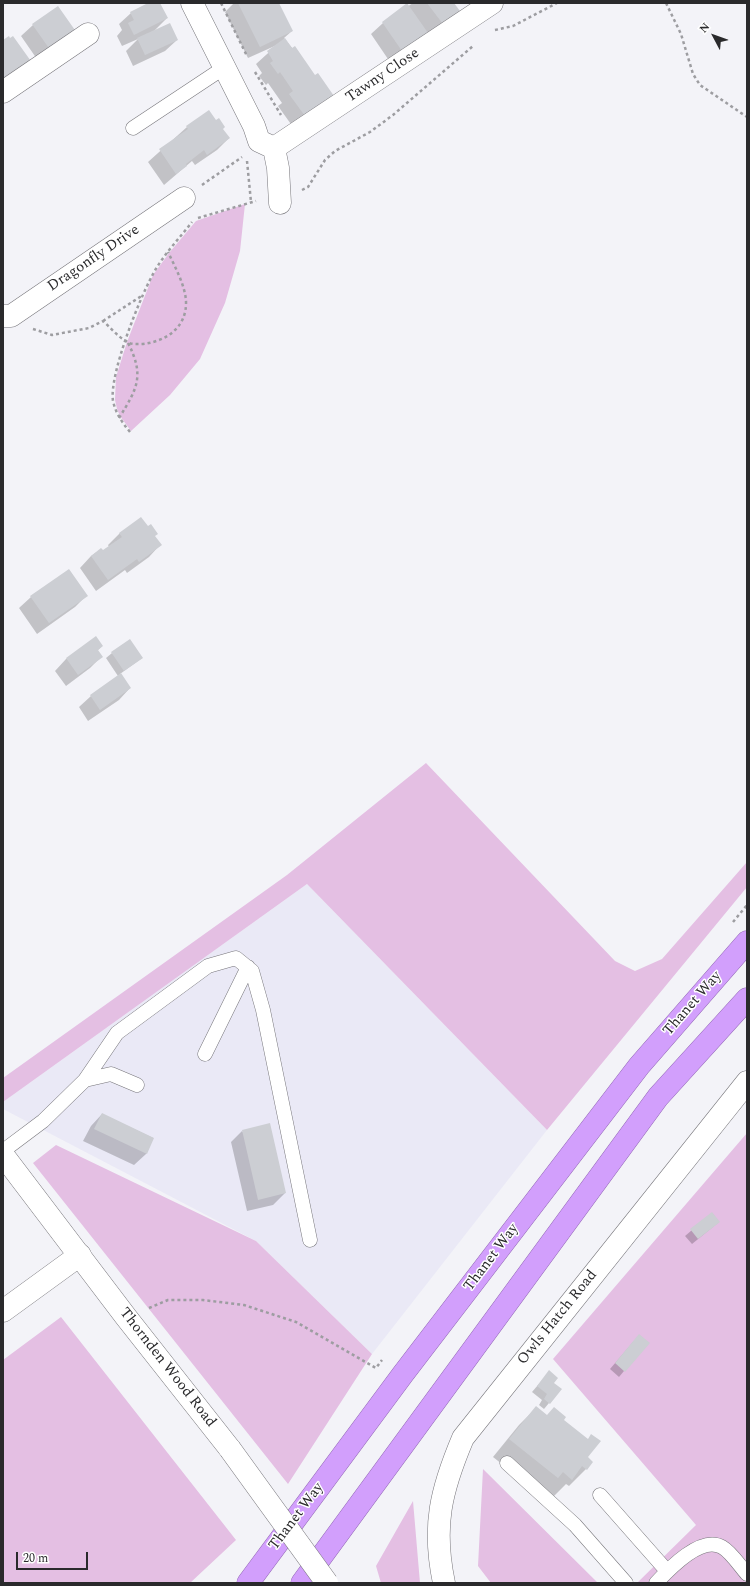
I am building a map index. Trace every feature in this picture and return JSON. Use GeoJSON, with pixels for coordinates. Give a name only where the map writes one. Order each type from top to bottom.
{"type":"FeatureCollection","features":[{"type":"Feature","properties":{"kind":"highway","name":"Thanet Way"},"geometry":{"type":"LineString","coordinates":[[248,1583],[403,1374],[639,1066],[747,942]]}},
{"type":"Feature","properties":{"kind":"highway"},"geometry":{"type":"LineString","coordinates":[[302,1583],[658,1097],[747,999]]}},
{"type":"Feature","properties":{"kind":"street"},"geometry":{"type":"LineString","coordinates":[[192,3],[254,126],[259,141],[274,148],[278,168],[280,199]]}},
{"type":"Feature","properties":{"kind":"street","name":"Tawny Close"},"geometry":{"type":"LineString","coordinates":[[274,148],[492,3]]}},
{"type":"Feature","properties":{"kind":"street"},"geometry":{"type":"LineString","coordinates":[[3,92],[88,34]]}},
{"type":"Feature","properties":{"kind":"street","name":"Dragonfly Drive"},"geometry":{"type":"LineString","coordinates":[[7,316],[184,198]]}},
{"type":"Feature","properties":{"kind":"street","name":"Owls Hatch Road"},"geometry":{"type":"LineString","coordinates":[[444,1583],[439,1559],[440,1507],[449,1471],[463,1438],[747,1082]]}},
{"type":"Feature","properties":{"kind":"street","name":"Thornden Wood Road"},"geometry":{"type":"LineString","coordinates":[[3,1155],[80,1254],[126,1317],[230,1449],[327,1583]]}},
{"type":"Feature","properties":{"kind":"street"},"geometry":{"type":"LineString","coordinates":[[3,1311],[80,1254]]}},
{"type":"Feature","properties":{"kind":"lane"},"geometry":{"type":"LineString","coordinates":[[133,128],[225,67]]}},
{"type":"Feature","properties":{"kind":"lane"},"geometry":{"type":"LineString","coordinates":[[3,1151],[42,1121],[85,1080],[117,1033],[208,966],[236,958],[252,971],[263,1010],[310,1240]]}},
{"type":"Feature","properties":{"kind":"lane"},"geometry":{"type":"LineString","coordinates":[[205,1054],[248,967]]}},
{"type":"Feature","properties":{"kind":"lane"},"geometry":{"type":"LineString","coordinates":[[85,1080],[111,1074],[137,1086]]}},
{"type":"Feature","properties":{"kind":"lane"},"geometry":{"type":"LineString","coordinates":[[507,1463],[575,1525],[626,1583]]}},
{"type":"Feature","properties":{"kind":"lane"},"geometry":{"type":"LineString","coordinates":[[600,1495],[667,1571]]}},
{"type":"Feature","properties":{"kind":"lane"},"geometry":{"type":"LineString","coordinates":[[656,1583],[667,1571],[700,1547],[714,1544],[723,1547],[747,1574]]}},
{"type":"Feature","properties":{"kind":"path"},"geometry":{"type":"LineString","coordinates":[[221,3],[249,60]]}},
{"type":"Feature","properties":{"kind":"path"},"geometry":{"type":"LineString","coordinates":[[492,31],[512,26],[558,3]]}},
{"type":"Feature","properties":{"kind":"path"},"geometry":{"type":"LineString","coordinates":[[666,3],[681,34],[692,74],[700,85],[747,117]]}},
{"type":"Feature","properties":{"kind":"path"},"geometry":{"type":"LineString","coordinates":[[130,432],[119,418],[113,399],[115,378],[143,294],[152,275],[168,252],[195,220],[245,203],[280,199],[308,187],[326,160],[335,151],[370,132],[393,115],[476,43]]}},
{"type":"Feature","properties":{"kind":"path"},"geometry":{"type":"LineString","coordinates":[[252,67],[287,125],[295,133]]}},
{"type":"Feature","properties":{"kind":"path"},"geometry":{"type":"LineString","coordinates":[[184,198],[245,154]]}},
{"type":"Feature","properties":{"kind":"path"},"geometry":{"type":"LineString","coordinates":[[127,342],[135,344],[150,343],[167,338],[178,328],[183,317],[186,302],[183,289],[168,252]]}},
{"type":"Feature","properties":{"kind":"path"},"geometry":{"type":"LineString","coordinates":[[7,316],[21,324],[52,335],[89,328],[103,321],[143,294]]}},
{"type":"Feature","properties":{"kind":"path"},"geometry":{"type":"LineString","coordinates":[[103,321],[127,342],[139,371],[132,397],[119,418]]}},
{"type":"Feature","properties":{"kind":"path"},"geometry":{"type":"LineString","coordinates":[[732,923],[747,905]]}},
{"type":"Feature","properties":{"kind":"path"},"geometry":{"type":"LineString","coordinates":[[126,1317],[168,1300],[203,1300],[244,1305],[296,1322],[376,1368],[386,1355]]}},
{"type":"Feature","properties":{"kind":"shaded area"},"geometry":{"type":"Polygon","coordinates":[[[245,204],[240,251],[225,303],[200,359],[170,395],[131,431],[120,416],[117,409],[115,400],[116,377],[127,342],[153,275],[196,221],[245,204]]]}},
{"type":"Feature","properties":{"kind":"shaded area"},"geometry":{"type":"Polygon","coordinates":[[[426,763],[615,961],[635,971],[662,959],[747,862],[747,887],[547,1130],[307,884],[3,1102],[3,1078],[287,875],[426,763]]]}},
{"type":"Feature","properties":{"kind":"shaded area"},"geometry":{"type":"Polygon","coordinates":[[[307,884],[547,1130],[372,1354],[256,1241],[3,1109],[3,1102],[307,884]]]}},
{"type":"Feature","properties":{"kind":"shaded area"},"geometry":{"type":"Polygon","coordinates":[[[747,1133],[747,1583],[637,1583],[696,1525],[553,1359],[747,1133]]]}},
{"type":"Feature","properties":{"kind":"shaded area"},"geometry":{"type":"Polygon","coordinates":[[[56,1145],[256,1241],[372,1354],[288,1484],[33,1163],[56,1145]]]}},
{"type":"Feature","properties":{"kind":"shaded area"},"geometry":{"type":"Polygon","coordinates":[[[61,1317],[236,1540],[190,1583],[3,1583],[3,1360],[61,1317]]]}},
{"type":"Feature","properties":{"kind":"shaded area"},"geometry":{"type":"Polygon","coordinates":[[[483,1469],[598,1583],[491,1583],[478,1566],[483,1469]]]}},
{"type":"Feature","properties":{"kind":"shaded area"},"geometry":{"type":"Polygon","coordinates":[[[413,1501],[420,1583],[381,1583],[376,1566],[413,1501]]]}},
{"type":"Feature","properties":{"kind":"building"},"geometry":{"type":"Polygon","coordinates":[[[148,3],[160,3],[168,18],[134,35],[128,23],[134,20],[130,12],[148,3]]]}},
{"type":"Feature","properties":{"kind":"building"},"geometry":{"type":"Polygon","coordinates":[[[238,3],[279,3],[293,31],[260,47],[238,3]]]}},
{"type":"Feature","properties":{"kind":"building"},"geometry":{"type":"Polygon","coordinates":[[[407,3],[428,33],[402,51],[382,22],[407,3]]]}},
{"type":"Feature","properties":{"kind":"building"},"geometry":{"type":"Polygon","coordinates":[[[427,3],[454,3],[460,11],[443,24],[427,3]]]}},
{"type":"Feature","properties":{"kind":"building"},"geometry":{"type":"Polygon","coordinates":[[[58,6],[77,33],[51,51],[32,24],[58,6]]]}},
{"type":"Feature","properties":{"kind":"building"},"geometry":{"type":"Polygon","coordinates":[[[170,23],[178,40],[145,55],[137,38],[170,23]]]}},
{"type":"Feature","properties":{"kind":"building"},"geometry":{"type":"Polygon","coordinates":[[[9,36],[10,38],[13,36],[33,64],[3,84],[3,40],[9,36]]]}},
{"type":"Feature","properties":{"kind":"building"},"geometry":{"type":"Polygon","coordinates":[[[285,38],[292,48],[295,46],[315,75],[318,73],[334,96],[305,116],[289,94],[293,91],[280,72],[278,74],[270,63],[273,61],[267,51],[285,38]]]}},
{"type":"Feature","properties":{"kind":"building"},"geometry":{"type":"Polygon","coordinates":[[[209,110],[216,120],[219,118],[225,127],[223,129],[230,138],[207,155],[204,150],[176,174],[159,149],[188,129],[186,126],[209,110]]]}},
{"type":"Feature","properties":{"kind":"building"},"geometry":{"type":"Polygon","coordinates":[[[141,517],[148,526],[151,524],[158,534],[155,536],[162,545],[139,562],[137,559],[108,580],[91,556],[101,548],[103,550],[122,537],[119,533],[141,517]]]}},
{"type":"Feature","properties":{"kind":"building"},"geometry":{"type":"Polygon","coordinates":[[[69,569],[88,596],[49,623],[30,596],[69,569]]]}},
{"type":"Feature","properties":{"kind":"building"},"geometry":{"type":"Polygon","coordinates":[[[96,636],[103,646],[98,650],[103,657],[78,675],[66,658],[96,636]]]}},
{"type":"Feature","properties":{"kind":"building"},"geometry":{"type":"Polygon","coordinates":[[[130,639],[143,658],[124,671],[111,652],[130,639]]]}},
{"type":"Feature","properties":{"kind":"building"},"geometry":{"type":"Polygon","coordinates":[[[121,673],[131,688],[100,710],[90,695],[121,673]]]}},
{"type":"Feature","properties":{"kind":"building"},"geometry":{"type":"Polygon","coordinates":[[[102,1113],[154,1138],[147,1154],[94,1129],[102,1113]]]}},
{"type":"Feature","properties":{"kind":"building"},"geometry":{"type":"Polygon","coordinates":[[[270,1123],[286,1193],[258,1200],[242,1130],[270,1123]]]}},
{"type":"Feature","properties":{"kind":"building"},"geometry":{"type":"Polygon","coordinates":[[[712,1212],[720,1222],[698,1239],[690,1229],[712,1212]]]}},
{"type":"Feature","properties":{"kind":"building"},"geometry":{"type":"Polygon","coordinates":[[[639,1334],[650,1343],[625,1372],[615,1363],[639,1334]]]}},
{"type":"Feature","properties":{"kind":"building"},"geometry":{"type":"Polygon","coordinates":[[[549,1370],[558,1378],[554,1383],[562,1389],[550,1404],[544,1399],[547,1394],[537,1386],[549,1370]]]}},
{"type":"Feature","properties":{"kind":"building"},"geometry":{"type":"Polygon","coordinates":[[[536,1406],[547,1415],[554,1407],[566,1417],[564,1420],[588,1439],[591,1434],[601,1441],[588,1457],[593,1462],[587,1470],[582,1466],[572,1480],[563,1472],[558,1478],[509,1439],[536,1406]]]}}]}
